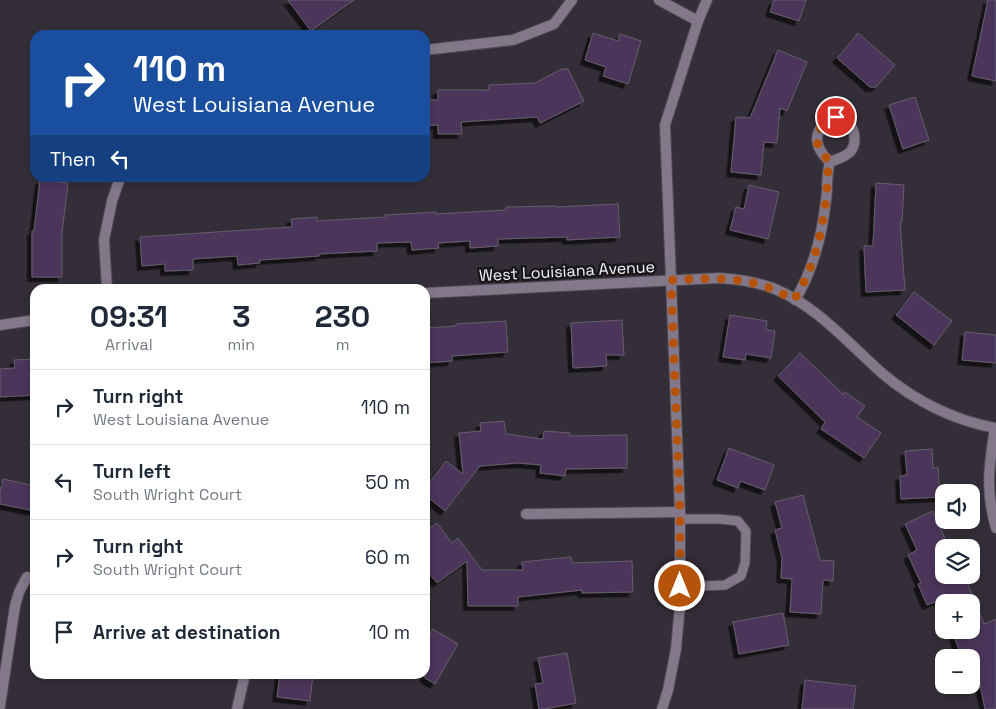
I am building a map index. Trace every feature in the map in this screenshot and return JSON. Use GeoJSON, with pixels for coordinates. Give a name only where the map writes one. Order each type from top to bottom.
{"type":"FeatureCollection","features":[{"type":"Feature","properties":{"kind":"street"},"geometry":{"type":"LineString","coordinates":[[430,49],[514,40],[554,24],[572,0]]}},
{"type":"Feature","properties":{"kind":"street"},"geometry":{"type":"LineString","coordinates":[[659,0],[698,21]]}},
{"type":"Feature","properties":{"kind":"street"},"geometry":{"type":"LineString","coordinates":[[662,709],[668,690],[676,649],[680,605],[680,515],[664,125],[698,21],[707,0]]}},
{"type":"Feature","properties":{"kind":"street"},"geometry":{"type":"LineString","coordinates":[[794,300],[803,286],[820,238],[827,193],[828,167],[830,162],[843,157],[851,151],[855,142],[851,126],[844,120],[836,117],[828,120],[821,126],[818,133],[817,141],[821,152],[830,162]]}},
{"type":"Feature","properties":{"kind":"street"},"geometry":{"type":"LineString","coordinates":[[107,284],[104,240],[112,201],[119,182]]}},
{"type":"Feature","properties":{"kind":"street","name":"West Louisiana Avenue"},"geometry":{"type":"LineString","coordinates":[[430,293],[719,278],[745,281],[776,290],[808,308],[884,374],[908,392],[950,414],[995,428]]}},
{"type":"Feature","properties":{"kind":"street"},"geometry":{"type":"LineString","coordinates":[[0,325],[30,321]]}},
{"type":"Feature","properties":{"kind":"street"},"geometry":{"type":"LineString","coordinates":[[995,428],[989,488],[996,528]]}},
{"type":"Feature","properties":{"kind":"street"},"geometry":{"type":"LineString","coordinates":[[526,514],[680,515]]}},
{"type":"Feature","properties":{"kind":"street"},"geometry":{"type":"LineString","coordinates":[[0,706],[15,606],[19,592],[27,577]]}},
{"type":"Feature","properties":{"kind":"street"},"geometry":{"type":"LineString","coordinates":[[237,709],[244,679]]}},
{"type":"Feature","properties":{"kind":"lane"},"geometry":{"type":"LineString","coordinates":[[680,515],[738,521],[746,532],[745,563],[741,576],[725,585],[680,586]]}},
{"type":"Feature","properties":{"kind":"building"},"geometry":{"type":"Polygon","coordinates":[[[288,0],[354,0],[312,30],[310,30],[288,0]]]}},
{"type":"Feature","properties":{"kind":"building"},"geometry":{"type":"Polygon","coordinates":[[[774,0],[806,0],[799,21],[770,12],[774,0]]]}},
{"type":"Feature","properties":{"kind":"building"},"geometry":{"type":"Polygon","coordinates":[[[988,0],[996,0],[996,81],[972,76],[988,0]]]}},
{"type":"Feature","properties":{"kind":"building"},"geometry":{"type":"Polygon","coordinates":[[[593,33],[618,41],[620,34],[641,41],[628,84],[603,76],[606,67],[585,60],[593,33]]]}},
{"type":"Feature","properties":{"kind":"building"},"geometry":{"type":"Polygon","coordinates":[[[858,33],[895,65],[876,87],[870,87],[837,58],[858,33]]]}},
{"type":"Feature","properties":{"kind":"building"},"geometry":{"type":"Polygon","coordinates":[[[778,50],[807,62],[787,111],[780,108],[777,143],[764,142],[761,175],[731,172],[736,117],[750,118],[778,50]]]}},
{"type":"Feature","properties":{"kind":"building"},"geometry":{"type":"Polygon","coordinates":[[[562,69],[568,69],[584,101],[540,123],[537,117],[461,122],[462,134],[438,134],[438,125],[430,126],[430,100],[438,100],[438,90],[489,90],[489,85],[535,83],[562,69]]]}},
{"type":"Feature","properties":{"kind":"building"},"geometry":{"type":"Polygon","coordinates":[[[915,97],[929,140],[903,149],[889,105],[915,97]]]}},
{"type":"Feature","properties":{"kind":"building"},"geometry":{"type":"Polygon","coordinates":[[[40,182],[68,183],[62,233],[62,277],[32,277],[32,231],[34,231],[40,182]]]}},
{"type":"Feature","properties":{"kind":"building"},"geometry":{"type":"Polygon","coordinates":[[[876,183],[904,185],[902,222],[900,222],[905,290],[866,292],[864,246],[873,246],[876,183]]]}},
{"type":"Feature","properties":{"kind":"building"},"geometry":{"type":"Polygon","coordinates":[[[749,185],[779,192],[768,239],[730,230],[736,207],[744,209],[749,185]]]}},
{"type":"Feature","properties":{"kind":"building"},"geometry":{"type":"Polygon","coordinates":[[[618,204],[620,237],[567,240],[567,237],[498,239],[498,246],[470,248],[470,241],[438,243],[439,248],[412,250],[411,242],[377,243],[377,251],[319,254],[319,256],[260,260],[260,263],[238,265],[237,256],[193,259],[193,270],[165,271],[165,264],[142,266],[140,237],[292,227],[291,219],[317,217],[317,221],[436,212],[436,214],[506,210],[506,207],[618,204]]]}},
{"type":"Feature","properties":{"kind":"building"},"geometry":{"type":"Polygon","coordinates":[[[914,292],[952,321],[934,345],[896,315],[914,292]]]}},
{"type":"Feature","properties":{"kind":"building"},"geometry":{"type":"Polygon","coordinates":[[[730,315],[767,321],[766,330],[775,331],[771,358],[746,354],[745,360],[723,357],[730,315]]]}},
{"type":"Feature","properties":{"kind":"building"},"geometry":{"type":"Polygon","coordinates":[[[622,320],[624,355],[606,355],[607,366],[573,368],[571,323],[622,320]]]}},
{"type":"Feature","properties":{"kind":"building"},"geometry":{"type":"Polygon","coordinates":[[[506,321],[508,352],[452,356],[452,361],[430,363],[430,328],[456,326],[456,324],[506,321]]]}},
{"type":"Feature","properties":{"kind":"building"},"geometry":{"type":"Polygon","coordinates":[[[965,332],[996,335],[996,363],[962,360],[965,332]]]}},
{"type":"Feature","properties":{"kind":"building"},"geometry":{"type":"Polygon","coordinates":[[[800,353],[844,395],[845,392],[865,406],[857,417],[881,433],[864,458],[821,429],[825,422],[778,376],[800,353]]]}},
{"type":"Feature","properties":{"kind":"building"},"geometry":{"type":"Polygon","coordinates":[[[30,359],[30,395],[0,397],[0,369],[15,368],[14,360],[30,359]]]}},
{"type":"Feature","properties":{"kind":"building"},"geometry":{"type":"Polygon","coordinates":[[[504,421],[506,434],[543,439],[544,431],[570,433],[569,436],[627,435],[627,468],[566,469],[565,476],[540,473],[541,465],[518,463],[480,466],[445,511],[430,499],[430,482],[446,461],[463,474],[459,433],[481,431],[480,423],[504,421]]]}},
{"type":"Feature","properties":{"kind":"building"},"geometry":{"type":"Polygon","coordinates":[[[729,448],[774,465],[765,490],[740,481],[738,488],[717,480],[729,448]]]}},
{"type":"Feature","properties":{"kind":"building"},"geometry":{"type":"Polygon","coordinates":[[[932,449],[933,468],[938,468],[939,484],[935,484],[935,497],[901,499],[900,476],[907,475],[905,451],[932,449]]]}},
{"type":"Feature","properties":{"kind":"building"},"geometry":{"type":"Polygon","coordinates":[[[3,479],[30,485],[30,510],[0,504],[3,479]]]}},
{"type":"Feature","properties":{"kind":"building"},"geometry":{"type":"Polygon","coordinates":[[[803,495],[820,560],[834,561],[833,581],[823,580],[821,614],[790,612],[792,579],[781,578],[782,558],[775,530],[782,528],[775,502],[803,495]]]}},
{"type":"Feature","properties":{"kind":"building"},"geometry":{"type":"Polygon","coordinates":[[[933,511],[935,529],[941,529],[945,539],[935,539],[935,584],[968,584],[972,594],[935,594],[935,602],[927,605],[918,584],[921,583],[908,555],[917,550],[905,524],[933,511]]]}},
{"type":"Feature","properties":{"kind":"building"},"geometry":{"type":"Polygon","coordinates":[[[437,523],[452,543],[458,538],[482,570],[523,570],[522,562],[571,557],[572,563],[632,561],[633,592],[582,593],[582,590],[518,597],[518,606],[468,606],[467,561],[437,583],[430,574],[430,528],[437,523]]]}},
{"type":"Feature","properties":{"kind":"building"},"geometry":{"type":"Polygon","coordinates":[[[783,613],[789,645],[739,654],[733,622],[783,613]]]}},
{"type":"Feature","properties":{"kind":"building"},"geometry":{"type":"Polygon","coordinates":[[[980,614],[984,624],[996,619],[996,709],[985,709],[980,684],[980,649],[959,649],[955,639],[980,639],[980,614]]]}},
{"type":"Feature","properties":{"kind":"building"},"geometry":{"type":"Polygon","coordinates":[[[433,629],[458,644],[435,684],[427,679],[430,679],[430,634],[433,629]]]}},
{"type":"Feature","properties":{"kind":"building"},"geometry":{"type":"Polygon","coordinates":[[[567,653],[576,703],[539,709],[535,684],[543,683],[538,658],[567,653]]]}},
{"type":"Feature","properties":{"kind":"building"},"geometry":{"type":"Polygon","coordinates":[[[279,679],[312,679],[310,701],[277,697],[279,679]]]}},
{"type":"Feature","properties":{"kind":"building"},"geometry":{"type":"Polygon","coordinates":[[[805,680],[856,686],[853,709],[802,709],[805,680]]]}},
{"type":"Feature","properties":{"kind":"route"},"geometry":{"type":"LineString","coordinates":[[680,586],[680,512],[671,280],[719,278],[745,281],[776,290],[794,300],[803,286],[814,259],[823,224],[830,162],[821,152],[817,141],[818,133],[821,126],[828,120],[836,117]]}}]}
